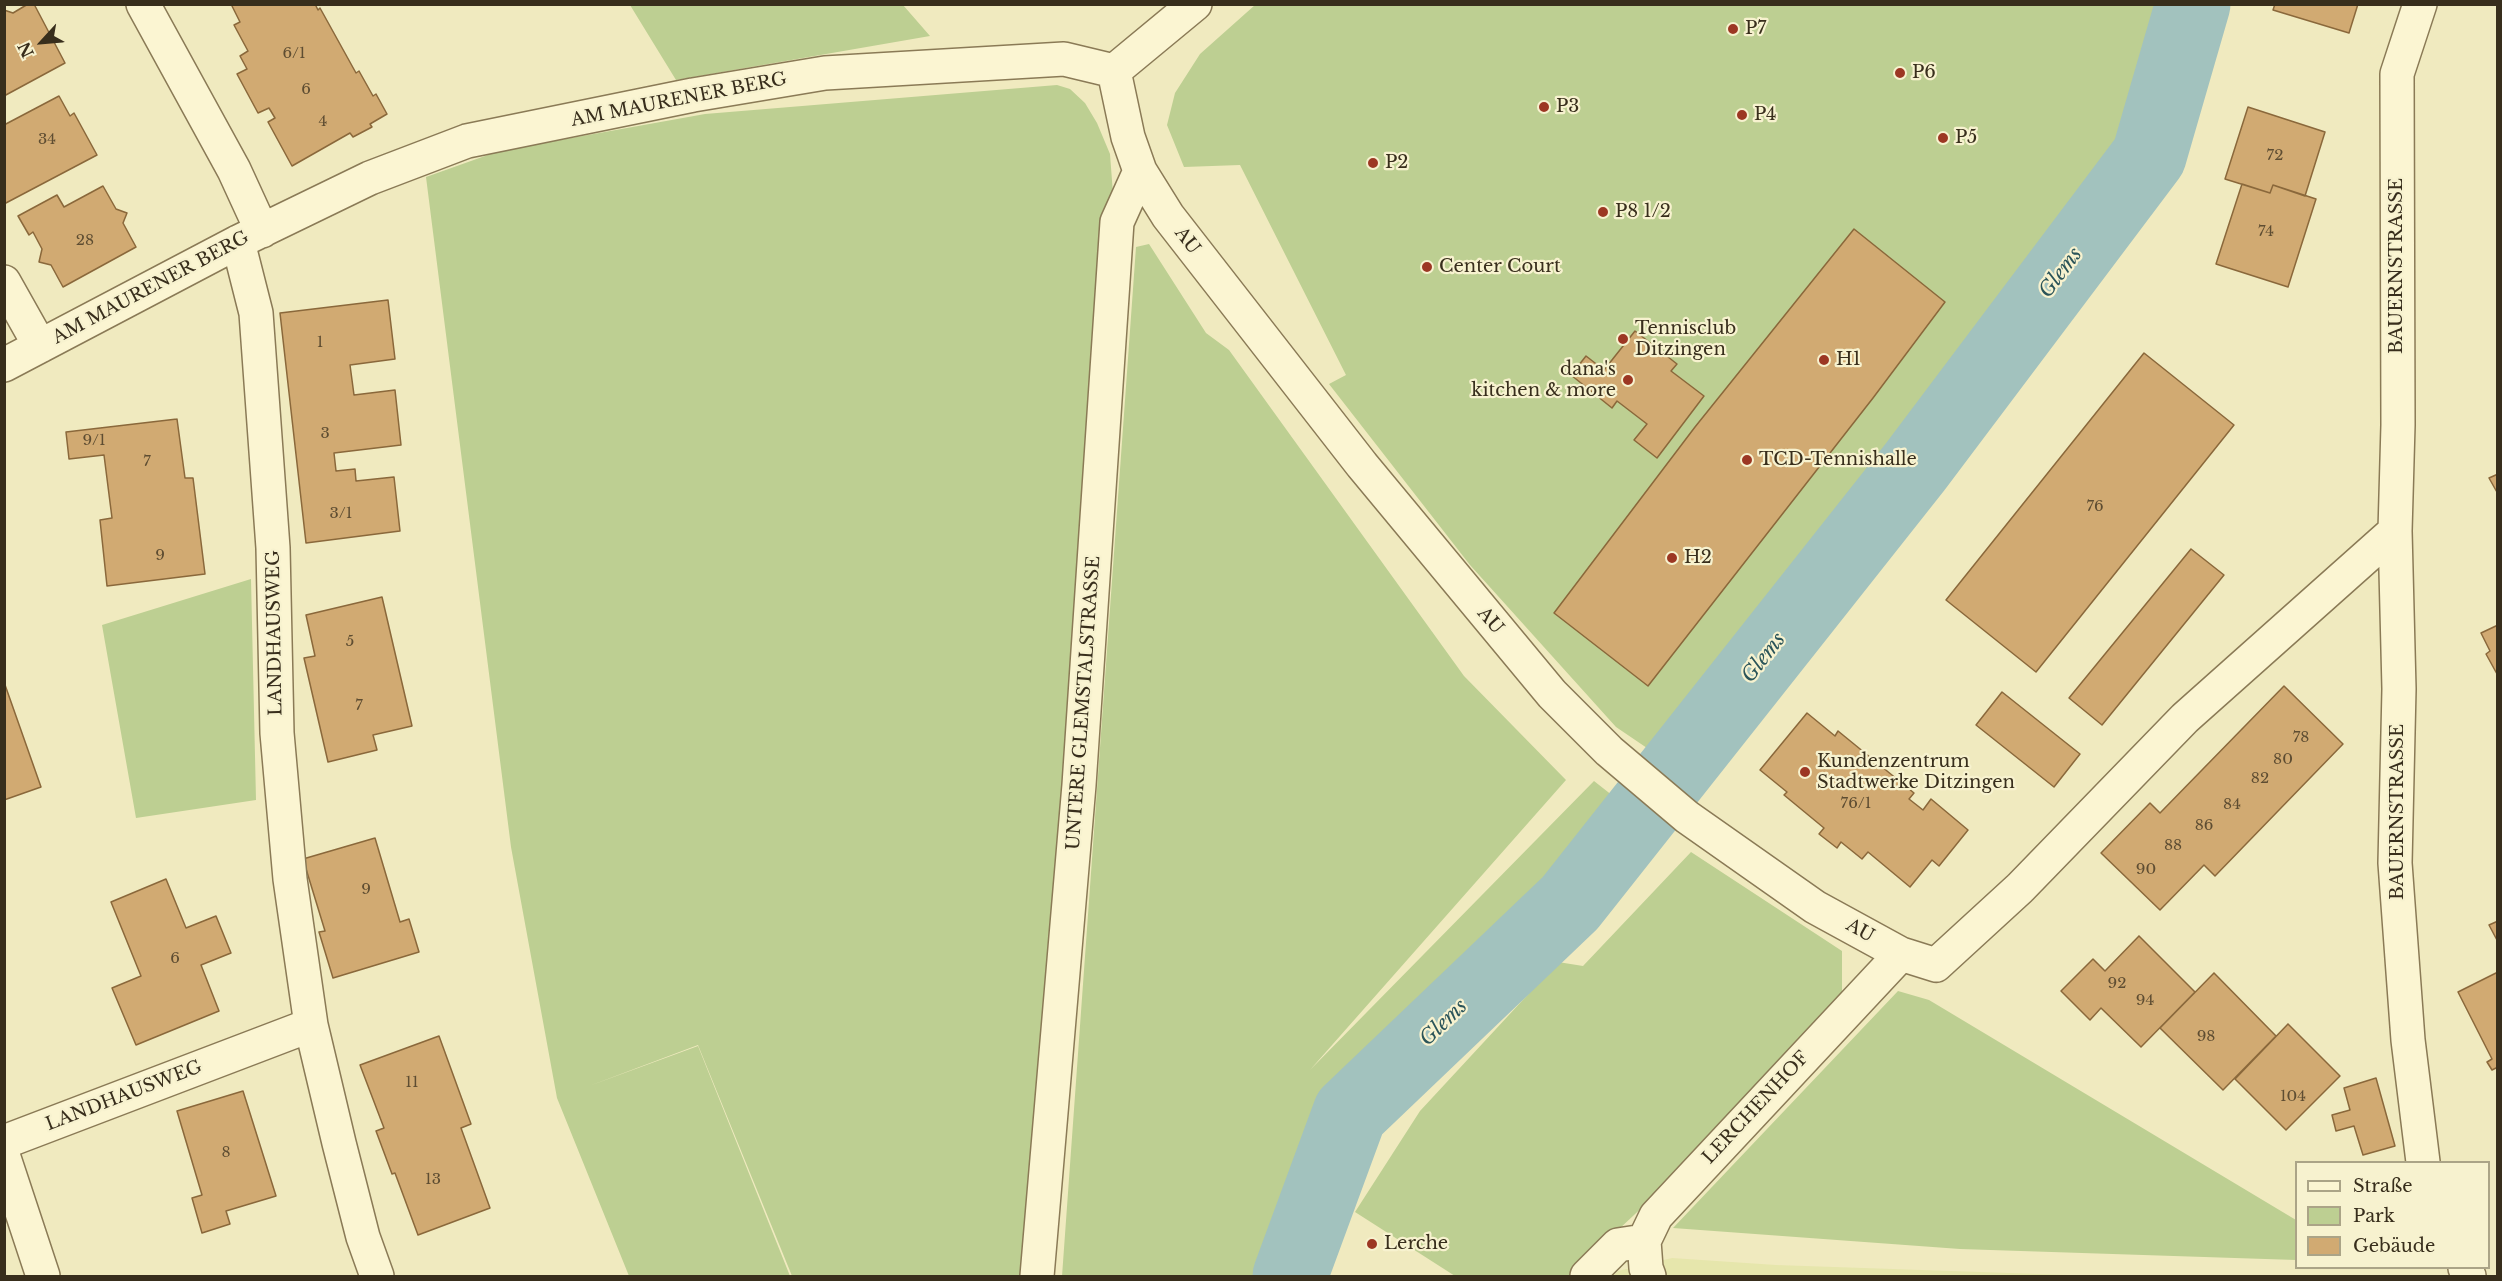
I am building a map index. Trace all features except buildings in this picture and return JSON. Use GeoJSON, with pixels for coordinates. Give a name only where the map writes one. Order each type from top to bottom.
{"type":"FeatureCollection","features":[{"type":"Feature","properties":{"kind":"street","name":"AM MAURENER BERG"},"geometry":{"type":"LineString","coordinates":[[143,4],[234,170],[250,236]]}},
{"type":"Feature","properties":{"kind":"street"},"geometry":{"type":"LineString","coordinates":[[1140,171],[1128,137],[1114,71],[1195,4]]}},
{"type":"Feature","properties":{"kind":"street","name":"BAUERNSTRASSE"},"geometry":{"type":"LineString","coordinates":[[2420,4],[2397,74],[2398,425],[2395,531],[2399,689],[2395,863],[2408,1040],[2423,1161]]}},
{"type":"Feature","properties":{"kind":"street","name":"AM MAURENER BERG"},"geometry":{"type":"LineString","coordinates":[[4,364],[250,236],[370,178],[467,141],[693,95],[825,73],[960,63],[1064,59],[1114,71]]}},
{"type":"Feature","properties":{"kind":"street","name":"AU"},"geometry":{"type":"LineString","coordinates":[[1140,171],[1168,216],[1248,320],[1469,596],[1552,694],[1624,764],[1687,817],[1815,907],[1901,954],[1936,965],[2020,888],[2185,718],[2395,531]]}},
{"type":"Feature","properties":{"kind":"street","name":"UNTERE GLEMSTALSTRASSE"},"geometry":{"type":"LineString","coordinates":[[1037,1276],[1080,773],[1117,222],[1140,171]]}},
{"type":"Feature","properties":{"kind":"street","name":"LANDHAUSWEG"},"geometry":{"type":"LineString","coordinates":[[250,236],[273,548],[277,734],[290,879],[311,1025],[363,1237],[377,1276]]}},
{"type":"Feature","properties":{"kind":"street","name":"AM MAURENER BERG"},"geometry":{"type":"LineString","coordinates":[[4,282],[40,346]]}},
{"type":"Feature","properties":{"kind":"street","name":"LERCHENHOF"},"geometry":{"type":"LineString","coordinates":[[1644,1241],[1656,1216],[1901,954]]}},
{"type":"Feature","properties":{"kind":"street","name":"LANDHAUSWEG"},"geometry":{"type":"LineString","coordinates":[[4,1142],[311,1025]]}},
{"type":"Feature","properties":{"kind":"street"},"geometry":{"type":"LineString","coordinates":[[4,1158],[44,1276]]}},
{"type":"Feature","properties":{"kind":"street"},"geometry":{"type":"LineString","coordinates":[[1587,1276],[1618,1245],[1644,1241],[1646,1268],[1649,1276]]}},
{"type":"Feature","properties":{"kind":"green space"},"geometry":{"type":"Polygon","coordinates":[[[630,5],[903,5],[930,36],[676,80],[630,5]]]}},
{"type":"Feature","properties":{"kind":"green space","name":"Tennisclub Ditzingen"},"geometry":{"type":"Polygon","coordinates":[[[1255,5],[2207,5],[2138,212],[1703,786],[1616,727],[1470,565],[1329,384],[1346,375],[1240,165],[1184,167],[1167,125],[1175,93],[1200,54],[1255,5]]]}},
{"type":"Feature","properties":{"kind":"green space"},"geometry":{"type":"Polygon","coordinates":[[[1057,85],[1070,89],[1085,103],[1097,123],[1110,154],[1113,194],[1026,1276],[792,1276],[698,1045],[589,1086],[698,1046],[790,1276],[629,1276],[557,1098],[511,847],[426,177],[499,151],[705,114],[1057,85]]]}},
{"type":"Feature","properties":{"kind":"green space"},"geometry":{"type":"Polygon","coordinates":[[[1149,244],[1206,333],[1229,350],[1464,676],[1566,780],[1310,1070],[1594,781],[1641,818],[1570,903],[1350,1113],[1290,1276],[1062,1276],[1136,247],[1149,244]]]}},
{"type":"Feature","properties":{"kind":"green space"},"geometry":{"type":"Polygon","coordinates":[[[251,579],[256,800],[136,818],[102,625],[251,579]]]}},
{"type":"Feature","properties":{"kind":"green space"},"geometry":{"type":"Polygon","coordinates":[[[1691,852],[1842,951],[1842,993],[1791,1049],[1650,1200],[1569,1276],[1455,1276],[1355,1212],[1420,1111],[1558,962],[1583,966],[1691,852]]]}},
{"type":"Feature","properties":{"kind":"green space"},"geometry":{"type":"Polygon","coordinates":[[[1898,991],[1929,1000],[2295,1219],[2295,1260],[1960,1249],[1673,1228],[1898,991]]]}},
{"type":"Feature","properties":{"kind":"green space"},"geometry":{"type":"Polygon","coordinates":[[[1672,1258],[1776,1265],[2097,1276],[1613,1276],[1618,1271],[1672,1258]]]}},
{"type":"Feature","properties":{"kind":"waterway","name":"Glems"},"geometry":{"type":"LineString","coordinates":[[1290,1276],[1350,1113],[1570,903],[1915,467],[2149,156],[2193,4]]}},
{"type":"Feature","properties":{"kind":"place","name":"P7"},"geometry":{"type":"Point","coordinates":[1733,29]}},
{"type":"Feature","properties":{"kind":"place","name":"P6"},"geometry":{"type":"Point","coordinates":[1900,73]}},
{"type":"Feature","properties":{"kind":"place","name":"P3"},"geometry":{"type":"Point","coordinates":[1544,107]}},
{"type":"Feature","properties":{"kind":"place","name":"P4"},"geometry":{"type":"Point","coordinates":[1742,115]}},
{"type":"Feature","properties":{"kind":"place","name":"P5"},"geometry":{"type":"Point","coordinates":[1943,138]}},
{"type":"Feature","properties":{"kind":"place","name":"P2"},"geometry":{"type":"Point","coordinates":[1373,163]}},
{"type":"Feature","properties":{"kind":"place","name":"P8 1/2"},"geometry":{"type":"Point","coordinates":[1603,212]}},
{"type":"Feature","properties":{"kind":"place","name":"Center Court"},"geometry":{"type":"Point","coordinates":[1427,267]}},
{"type":"Feature","properties":{"kind":"place","name":"Tennisclub Ditzingen"},"geometry":{"type":"Point","coordinates":[1623,339]}},
{"type":"Feature","properties":{"kind":"place","name":"H1"},"geometry":{"type":"Point","coordinates":[1824,360]}},
{"type":"Feature","properties":{"kind":"place","name":"dana's kitchen & more"},"geometry":{"type":"Point","coordinates":[1628,380]}},
{"type":"Feature","properties":{"kind":"place","name":"TCD-Tennishalle"},"geometry":{"type":"Point","coordinates":[1747,460]}},
{"type":"Feature","properties":{"kind":"place","name":"H2"},"geometry":{"type":"Point","coordinates":[1672,558]}},
{"type":"Feature","properties":{"kind":"place","name":"Kundenzentrum Stadtwerke Ditzingen"},"geometry":{"type":"Point","coordinates":[1805,772]}},
{"type":"Feature","properties":{"kind":"place","name":"Lerche"},"geometry":{"type":"Point","coordinates":[1372,1244]}}]}
